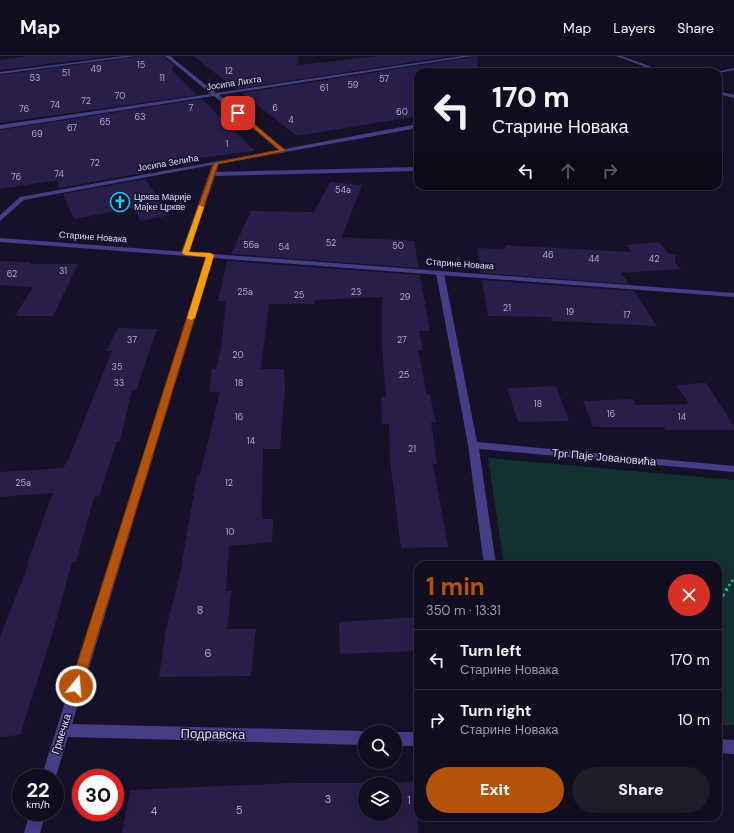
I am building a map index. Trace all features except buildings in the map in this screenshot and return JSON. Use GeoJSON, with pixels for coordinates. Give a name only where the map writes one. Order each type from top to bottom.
{"type":"FeatureCollection","features":[{"type":"Feature","properties":{"kind":"street"},"geometry":{"type":"LineString","coordinates":[[0,73],[134,56]]}},
{"type":"Feature","properties":{"kind":"street"},"geometry":{"type":"LineString","coordinates":[[167,56],[284,151]]}},
{"type":"Feature","properties":{"kind":"street","name":"Јосипа Лихта"},"geometry":{"type":"LineString","coordinates":[[0,127],[471,56]]}},
{"type":"Feature","properties":{"kind":"street"},"geometry":{"type":"LineString","coordinates":[[618,56],[652,68]]}},
{"type":"Feature","properties":{"kind":"street"},"geometry":{"type":"LineString","coordinates":[[722,71],[734,69]]}},
{"type":"Feature","properties":{"kind":"street"},"geometry":{"type":"LineString","coordinates":[[722,93],[734,97]]}},
{"type":"Feature","properties":{"kind":"street","name":"Јосипа Зелића"},"geometry":{"type":"LineString","coordinates":[[0,219],[22,198],[414,127]]}},
{"type":"Feature","properties":{"kind":"street"},"geometry":{"type":"LineString","coordinates":[[185,253],[216,163]]}},
{"type":"Feature","properties":{"kind":"street"},"geometry":{"type":"LineString","coordinates":[[212,174],[414,169]]}},
{"type":"Feature","properties":{"kind":"street","name":"Старине Новака"},"geometry":{"type":"LineString","coordinates":[[0,240],[734,294]]}},
{"type":"Feature","properties":{"kind":"street","name":"Грмечка"},"geometry":{"type":"LineString","coordinates":[[51,769],[210,255]]}},
{"type":"Feature","properties":{"kind":"street"},"geometry":{"type":"LineString","coordinates":[[440,273],[473,445],[489,561]]}},
{"type":"Feature","properties":{"kind":"street","name":"Трг Паје Јовановића"},"geometry":{"type":"LineString","coordinates":[[473,445],[734,469]]}},
{"type":"Feature","properties":{"kind":"street","name":"Подравска"},"geometry":{"type":"LineString","coordinates":[[62,730],[358,738]]}},
{"type":"Feature","properties":{"kind":"street"},"geometry":{"type":"LineString","coordinates":[[402,738],[414,739]]}},
{"type":"Feature","properties":{"kind":"street"},"geometry":{"type":"LineString","coordinates":[[722,746],[734,747]]}},
{"type":"Feature","properties":{"kind":"street"},"geometry":{"type":"LineString","coordinates":[[32,833],[35,821]]}},
{"type":"Feature","properties":{"kind":"path"},"geometry":{"type":"LineString","coordinates":[[722,596],[734,578]]}},
{"type":"Feature","properties":{"kind":"green space"},"geometry":{"type":"Polygon","coordinates":[[[488,458],[734,480],[734,725],[722,725],[722,561],[503,561],[488,458]]]}},
{"type":"Feature","properties":{"kind":"slow traffic"},"geometry":{"type":"LineString","coordinates":[[191,318],[210,255],[185,253],[201,207]]}},
{"type":"Feature","properties":{"kind":"place","name":"Црква Марије Мајке Цркве"},"geometry":{"type":"Point","coordinates":[120,202]}},
{"type":"Feature","properties":{"kind":"route"},"geometry":{"type":"LineString","coordinates":[[76,686],[210,255],[185,253],[216,163],[284,151],[238,113]]}}]}
